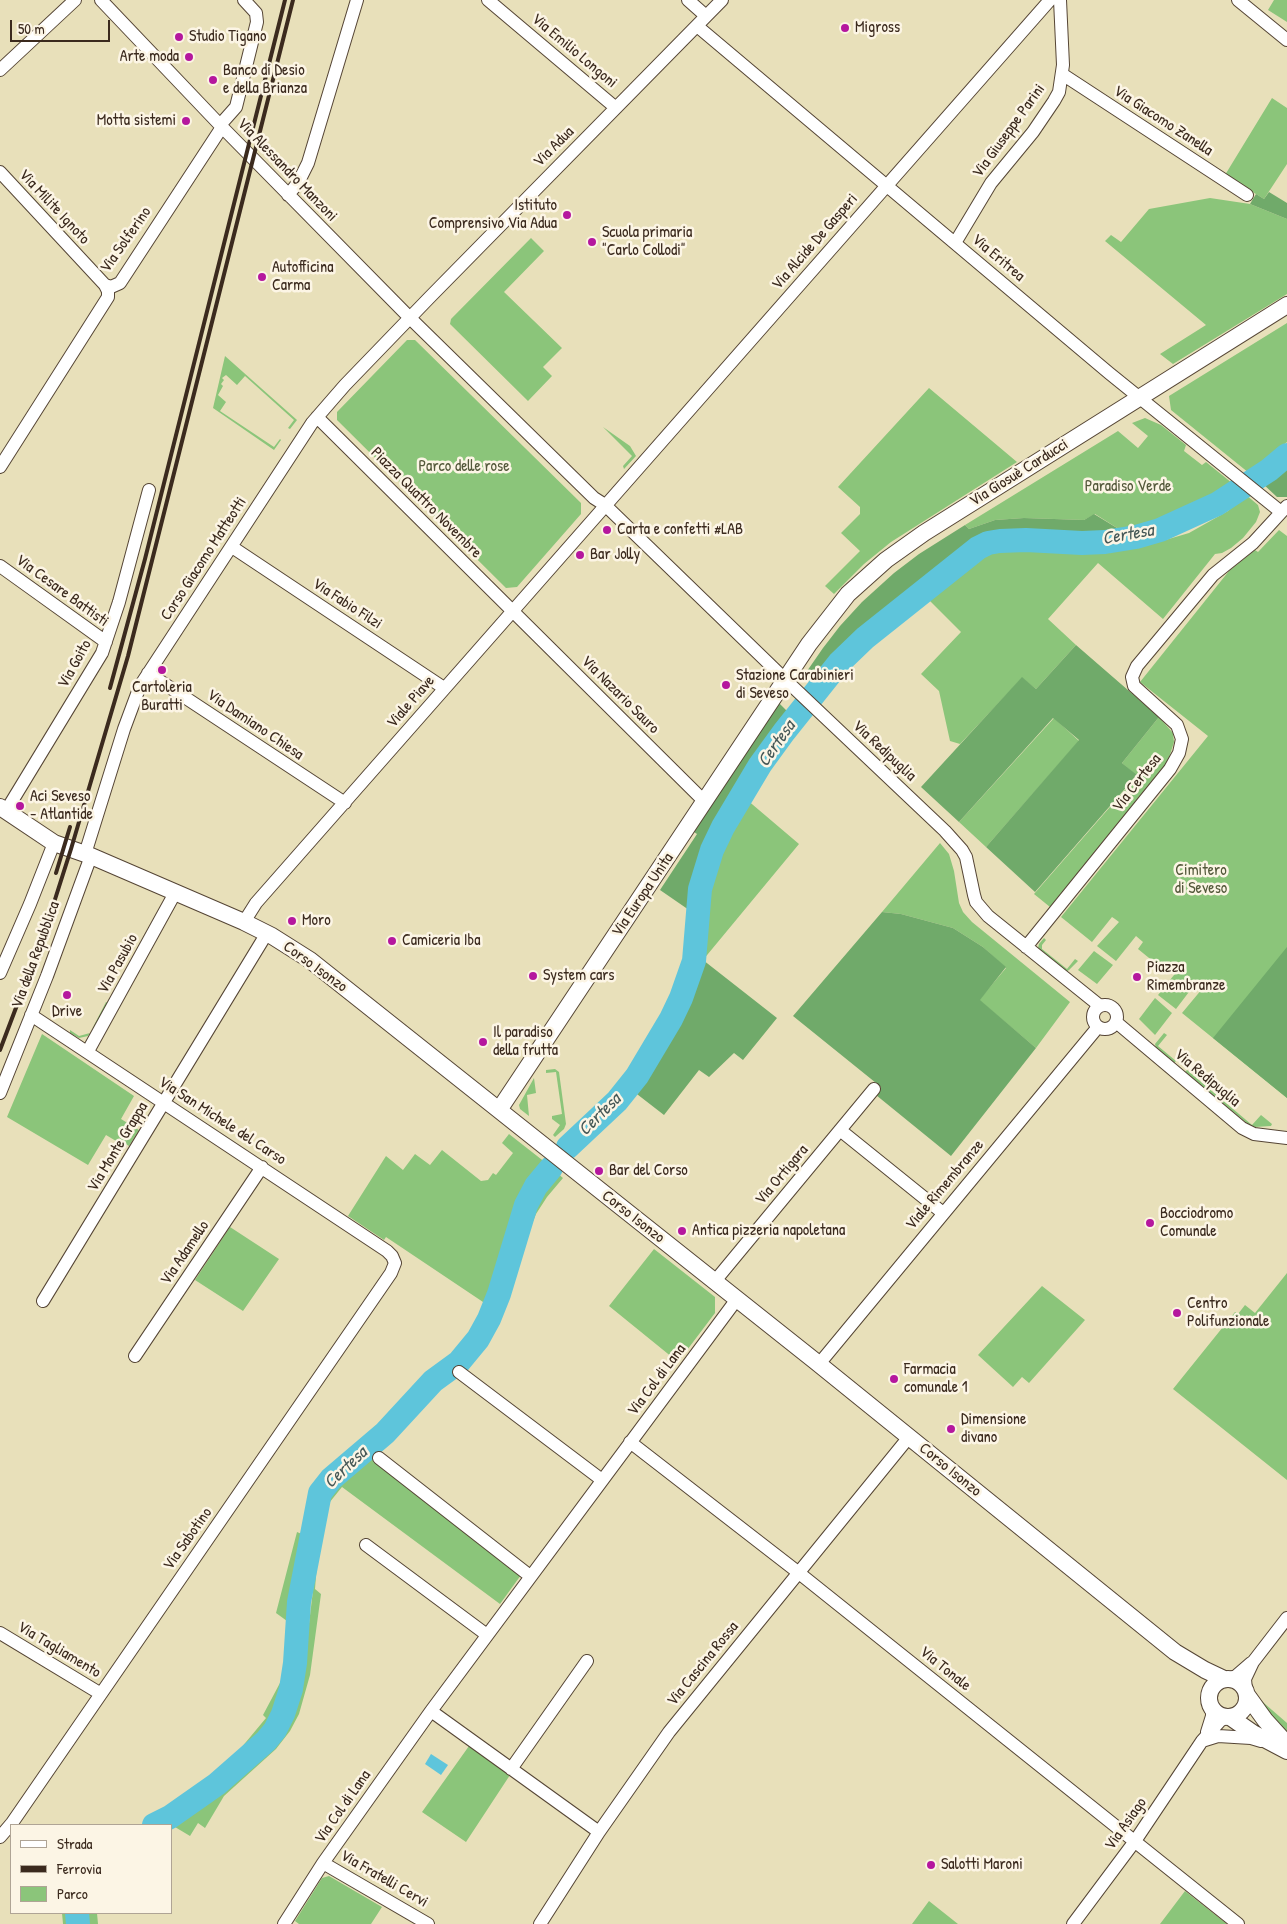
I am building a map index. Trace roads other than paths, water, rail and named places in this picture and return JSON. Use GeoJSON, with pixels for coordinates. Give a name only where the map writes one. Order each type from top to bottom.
{"type":"FeatureCollection","features":[{"type":"Feature","properties":{"kind":"street"},"geometry":{"type":"LineString","coordinates":[[0,70],[75,0]]}},
{"type":"Feature","properties":{"kind":"street","name":"Via Alessandro Manzoni"},"geometry":{"type":"LineString","coordinates":[[101,0],[288,195],[410,318]]}},
{"type":"Feature","properties":{"kind":"street","name":"Via Solferino"},"geometry":{"type":"LineString","coordinates":[[105,286],[111,287],[120,283],[221,126],[236,108],[257,22],[256,13],[244,0]]}},
{"type":"Feature","properties":{"kind":"street"},"geometry":{"type":"LineString","coordinates":[[288,195],[298,184],[308,164],[357,0]]}},
{"type":"Feature","properties":{"kind":"street","name":"Via Emilio Longoni"},"geometry":{"type":"LineString","coordinates":[[488,0],[616,108]]}},
{"type":"Feature","properties":{"kind":"street","name":"Via Eritrea"},"geometry":{"type":"LineString","coordinates":[[688,0],[702,21],[886,185],[1253,489],[1284,509]]}},
{"type":"Feature","properties":{"kind":"street","name":"Via Adua"},"geometry":{"type":"LineString","coordinates":[[410,318],[722,0]]}},
{"type":"Feature","properties":{"kind":"street","name":"Via Alcide De Gasperi"},"geometry":{"type":"LineString","coordinates":[[605,505],[1050,0]]}},
{"type":"Feature","properties":{"kind":"street","name":"Via Giuseppe Parini"},"geometry":{"type":"LineString","coordinates":[[955,243],[991,183],[1033,132],[1059,92],[1062,74],[1060,0]]}},
{"type":"Feature","properties":{"kind":"street"},"geometry":{"type":"LineString","coordinates":[[1238,0],[1287,40]]}},
{"type":"Feature","properties":{"kind":"street","name":"Via Giacomo Zanella"},"geometry":{"type":"LineString","coordinates":[[1062,74],[1246,195]]}},
{"type":"Feature","properties":{"kind":"street","name":"Via Milite Ignoto"},"geometry":{"type":"LineString","coordinates":[[0,172],[105,286]]}},
{"type":"Feature","properties":{"kind":"street","name":"Via Solferino"},"geometry":{"type":"LineString","coordinates":[[0,466],[106,302],[108,291],[105,286]]}},
{"type":"Feature","properties":{"kind":"street","name":"Via Giosuè Carducci"},"geometry":{"type":"LineString","coordinates":[[785,680],[819,628],[835,608],[861,581],[886,560],[924,533],[1287,305]]}},
{"type":"Feature","properties":{"kind":"street"},"geometry":{"type":"LineString","coordinates":[[410,318],[594,498],[605,505]]}},
{"type":"Feature","properties":{"kind":"street","name":"Corso Giacomo Matteotti"},"geometry":{"type":"LineString","coordinates":[[88,855],[131,708],[140,686],[317,417],[410,318]]}},
{"type":"Feature","properties":{"kind":"street","name":"Piazza Quattro Novembre"},"geometry":{"type":"LineString","coordinates":[[317,417],[512,610]]}},
{"type":"Feature","properties":{"kind":"street","name":"Via Goito"},"geometry":{"type":"LineString","coordinates":[[3,809],[102,653],[120,602],[149,490]]}},
{"type":"Feature","properties":{"kind":"street","name":"Viale Piave"},"geometry":{"type":"LineString","coordinates":[[244,922],[256,903],[605,505]]}},
{"type":"Feature","properties":{"kind":"street","name":"Via Redipuglia"},"geometry":{"type":"LineString","coordinates":[[605,505],[785,680],[953,839],[966,857],[976,902],[988,916],[1100,1006],[1106,1005],[1113,1008],[1116,1014],[1116,1022],[1147,1050],[1248,1132],[1262,1136],[1287,1138]]}},
{"type":"Feature","properties":{"kind":"street","name":"Via Certesa"},"geometry":{"type":"LineString","coordinates":[[1026,947],[1170,769],[1179,752],[1182,739],[1178,725],[1134,686],[1132,677],[1137,666],[1213,575],[1253,543],[1284,509]]}},
{"type":"Feature","properties":{"kind":"street","name":"Via Fabio Filzi"},"geometry":{"type":"LineString","coordinates":[[232,547],[444,688]]}},
{"type":"Feature","properties":{"kind":"street","name":"Via Cesare Battisti"},"geometry":{"type":"LineString","coordinates":[[0,566],[106,642]]}},
{"type":"Feature","properties":{"kind":"street","name":"Via Nazario Sauro"},"geometry":{"type":"LineString","coordinates":[[512,610],[705,802]]}},
{"type":"Feature","properties":{"kind":"street","name":"Via Damiano Chiesa"},"geometry":{"type":"LineString","coordinates":[[148,673],[345,803]]}},
{"type":"Feature","properties":{"kind":"street","name":"Via Europa Unita"},"geometry":{"type":"LineString","coordinates":[[499,1110],[785,680]]}},
{"type":"Feature","properties":{"kind":"street","name":"Corso Isonzo"},"geometry":{"type":"LineString","coordinates":[[3,809],[54,843],[88,855],[244,922],[267,933],[310,960],[819,1364],[1175,1652],[1205,1670],[1226,1679]]}},
{"type":"Feature","properties":{"kind":"street"},"geometry":{"type":"LineString","coordinates":[[0,972],[54,843]]}},
{"type":"Feature","properties":{"kind":"street","name":"Via della Repubblica"},"geometry":{"type":"LineString","coordinates":[[0,1093],[32,1015],[88,855]]}},
{"type":"Feature","properties":{"kind":"street","name":"Via Pasubio"},"geometry":{"type":"LineString","coordinates":[[88,1052],[176,893]]}},
{"type":"Feature","properties":{"kind":"street","name":"Via Monte Grappa"},"geometry":{"type":"LineString","coordinates":[[43,1301],[267,933]]}},
{"type":"Feature","properties":{"kind":"street"},"geometry":{"type":"LineString","coordinates":[[1100,1006],[1093,1014],[1093,1022],[1098,1027],[1108,1029],[1116,1022]]}},
{"type":"Feature","properties":{"kind":"street","name":"Via San Michele del Carso"},"geometry":{"type":"LineString","coordinates":[[32,1015],[262,1167],[392,1256]]}},
{"type":"Feature","properties":{"kind":"street","name":"Viale Rimembranze"},"geometry":{"type":"LineString","coordinates":[[819,1364],[1098,1027]]}},
{"type":"Feature","properties":{"kind":"street","name":"Via Ortigara"},"geometry":{"type":"LineString","coordinates":[[715,1281],[874,1089]]}},
{"type":"Feature","properties":{"kind":"street"},"geometry":{"type":"LineString","coordinates":[[840,1130],[943,1213]]}},
{"type":"Feature","properties":{"kind":"street","name":"Via Adamello"},"geometry":{"type":"LineString","coordinates":[[135,1356],[262,1167]]}},
{"type":"Feature","properties":{"kind":"street","name":"Via Sabotino"},"geometry":{"type":"LineString","coordinates":[[11,1824],[391,1273],[394,1266],[392,1256]]}},
{"type":"Feature","properties":{"kind":"street","name":"Via Col di Lana"},"geometry":{"type":"LineString","coordinates":[[284,1924],[323,1863],[431,1711],[737,1299]]}},
{"type":"Feature","properties":{"kind":"street"},"geometry":{"type":"LineString","coordinates":[[459,1372],[602,1480]]}},
{"type":"Feature","properties":{"kind":"street","name":"Via Cascina Rossa"},"geometry":{"type":"LineString","coordinates":[[540,1924],[599,1832],[669,1732],[909,1437]]}},
{"type":"Feature","properties":{"kind":"street","name":"Via Tonale"},"geometry":{"type":"LineString","coordinates":[[630,1442],[799,1573],[1238,1924]]}},
{"type":"Feature","properties":{"kind":"street"},"geometry":{"type":"LineString","coordinates":[[379,1458],[530,1576]]}},
{"type":"Feature","properties":{"kind":"street"},"geometry":{"type":"LineString","coordinates":[[366,1545],[487,1635]]}},
{"type":"Feature","properties":{"kind":"street"},"geometry":{"type":"LineString","coordinates":[[1228,1717],[1242,1712],[1247,1704],[1245,1679],[1253,1662],[1287,1618]]}},
{"type":"Feature","properties":{"kind":"street","name":"Via Tagliamento"},"geometry":{"type":"LineString","coordinates":[[0,1633],[101,1694]]}},
{"type":"Feature","properties":{"kind":"street","name":"Corso Isonzo"},"geometry":{"type":"LineString","coordinates":[[1175,1652],[1196,1675],[1210,1703]]}},
{"type":"Feature","properties":{"kind":"street"},"geometry":{"type":"LineString","coordinates":[[511,1769],[587,1661]]}},
{"type":"Feature","properties":{"kind":"street"},"geometry":{"type":"LineString","coordinates":[[1253,1662],[1236,1676],[1214,1686],[1210,1703],[1218,1714],[1228,1717],[1253,1733],[1284,1747]]}},
{"type":"Feature","properties":{"kind":"street"},"geometry":{"type":"LineString","coordinates":[[1226,1679],[1238,1682],[1284,1747]]}},
{"type":"Feature","properties":{"kind":"street","name":"Via Asiago"},"geometry":{"type":"LineString","coordinates":[[1074,1924],[1135,1841],[1202,1741],[1210,1726],[1212,1716],[1210,1703]]}},
{"type":"Feature","properties":{"kind":"street"},"geometry":{"type":"LineString","coordinates":[[431,1711],[599,1832]]}},
{"type":"Feature","properties":{"kind":"street","name":"Via Asiago"},"geometry":{"type":"LineString","coordinates":[[1202,1741],[1220,1721],[1228,1717]]}},
{"type":"Feature","properties":{"kind":"street"},"geometry":{"type":"LineString","coordinates":[[1202,1741],[1218,1736],[1250,1738],[1284,1747]]}},
{"type":"Feature","properties":{"kind":"street","name":"Via Sabotino"},"geometry":{"type":"LineString","coordinates":[[0,1836],[10,1825]]}},
{"type":"Feature","properties":{"kind":"street","name":"Via Fratelli Cervi"},"geometry":{"type":"LineString","coordinates":[[323,1863],[428,1924]]}},
{"type":"Feature","properties":{"kind":"water"},"geometry":{"type":"Polygon","coordinates":[[[431,1754],[448,1765],[441,1775],[425,1764],[431,1754]]]}},
{"type":"Feature","properties":{"kind":"waterway","name":"Certesa"},"geometry":{"type":"LineString","coordinates":[[568,1147],[617,1101],[637,1076],[671,1019],[681,998],[694,961],[700,889],[712,850],[723,827],[760,765],[839,663],[865,638],[978,548],[988,543],[1026,540],[1082,543],[1105,542],[1136,537],[1160,530],[1217,504],[1269,470],[1287,455]]}},
{"type":"Feature","properties":{"kind":"waterway","name":"Certesa"},"geometry":{"type":"LineString","coordinates":[[156,1824],[170,1817],[217,1784],[266,1741],[275,1730],[283,1714],[291,1689],[295,1663],[299,1602],[320,1493],[331,1479],[385,1433],[433,1381],[459,1362],[478,1339],[489,1319],[499,1294],[526,1205],[536,1186],[551,1168]]}},
{"type":"Feature","properties":{"kind":"waterway","name":"Certesa"},"geometry":{"type":"LineString","coordinates":[[77,1914],[78,1924]]}},
{"type":"Feature","properties":{"kind":"railway"},"geometry":{"type":"LineString","coordinates":[[110,688],[145,559],[285,0]]}},
{"type":"Feature","properties":{"kind":"railway"},"geometry":{"type":"LineString","coordinates":[[0,1050],[44,934],[128,656],[293,0]]}},
{"type":"Feature","properties":{"kind":"railway"},"geometry":{"type":"LineString","coordinates":[[56,873],[70,827]]}},
{"type":"Feature","properties":{"kind":"place","name":"Migross"},"geometry":{"type":"Point","coordinates":[845,28]}},
{"type":"Feature","properties":{"kind":"place","name":"Studio Tigano"},"geometry":{"type":"Point","coordinates":[179,37]}},
{"type":"Feature","properties":{"kind":"place","name":"Arte moda"},"geometry":{"type":"Point","coordinates":[189,57]}},
{"type":"Feature","properties":{"kind":"place","name":"Banco di Desio e della Brianza"},"geometry":{"type":"Point","coordinates":[213,80]}},
{"type":"Feature","properties":{"kind":"place","name":"Motta sistemi"},"geometry":{"type":"Point","coordinates":[186,121]}},
{"type":"Feature","properties":{"kind":"place","name":"Istituto Comprensivo Via Adua"},"geometry":{"type":"Point","coordinates":[567,215]}},
{"type":"Feature","properties":{"kind":"place","name":"Scuola primaria \"Carlo Collodi\""},"geometry":{"type":"Point","coordinates":[592,242]}},
{"type":"Feature","properties":{"kind":"place","name":"Autofficina Carma"},"geometry":{"type":"Point","coordinates":[262,277]}},
{"type":"Feature","properties":{"kind":"place","name":"Carta e confetti #LAB"},"geometry":{"type":"Point","coordinates":[607,530]}},
{"type":"Feature","properties":{"kind":"place","name":"Bar Jolly"},"geometry":{"type":"Point","coordinates":[580,555]}},
{"type":"Feature","properties":{"kind":"place","name":"Cartoleria Buratti"},"geometry":{"type":"Point","coordinates":[162,670]}},
{"type":"Feature","properties":{"kind":"place","name":"Stazione Carabinieri di Seveso"},"geometry":{"type":"Point","coordinates":[726,685]}},
{"type":"Feature","properties":{"kind":"place","name":"Aci Seveso - Atlantide"},"geometry":{"type":"Point","coordinates":[20,806]}},
{"type":"Feature","properties":{"kind":"place","name":"Moro"},"geometry":{"type":"Point","coordinates":[292,921]}},
{"type":"Feature","properties":{"kind":"place","name":"Camiceria Iba"},"geometry":{"type":"Point","coordinates":[392,941]}},
{"type":"Feature","properties":{"kind":"place","name":"System cars"},"geometry":{"type":"Point","coordinates":[533,976]}},
{"type":"Feature","properties":{"kind":"place","name":"Piazza Rimembranze"},"geometry":{"type":"Point","coordinates":[1137,977]}},
{"type":"Feature","properties":{"kind":"place","name":"Drive"},"geometry":{"type":"Point","coordinates":[67,995]}},
{"type":"Feature","properties":{"kind":"place","name":"Il paradiso della frutta"},"geometry":{"type":"Point","coordinates":[483,1042]}},
{"type":"Feature","properties":{"kind":"place","name":"Bar del Corso"},"geometry":{"type":"Point","coordinates":[599,1171]}},
{"type":"Feature","properties":{"kind":"place","name":"Bocciodromo Comunale"},"geometry":{"type":"Point","coordinates":[1150,1223]}},
{"type":"Feature","properties":{"kind":"place","name":"Antica pizzeria napoletana"},"geometry":{"type":"Point","coordinates":[682,1231]}},
{"type":"Feature","properties":{"kind":"place","name":"Centro Polifunzionale"},"geometry":{"type":"Point","coordinates":[1177,1313]}},
{"type":"Feature","properties":{"kind":"place","name":"Farmacia comunale 1"},"geometry":{"type":"Point","coordinates":[894,1379]}},
{"type":"Feature","properties":{"kind":"place","name":"Dimensione divano"},"geometry":{"type":"Point","coordinates":[951,1429]}},
{"type":"Feature","properties":{"kind":"place","name":"Salotti Maroni"},"geometry":{"type":"Point","coordinates":[931,1865]}},
{"type":"Feature","properties":{"kind":"park label","name":"Parco delle rose"},"geometry":{"type":"Point","coordinates":[464,467]}},
{"type":"Feature","properties":{"kind":"park label","name":"Paradiso Verde"},"geometry":{"type":"Point","coordinates":[1128,487]}},
{"type":"Feature","properties":{"kind":"park label","name":"Cimitero di Seveso"},"geometry":{"type":"Point","coordinates":[1201,880]}}]}
